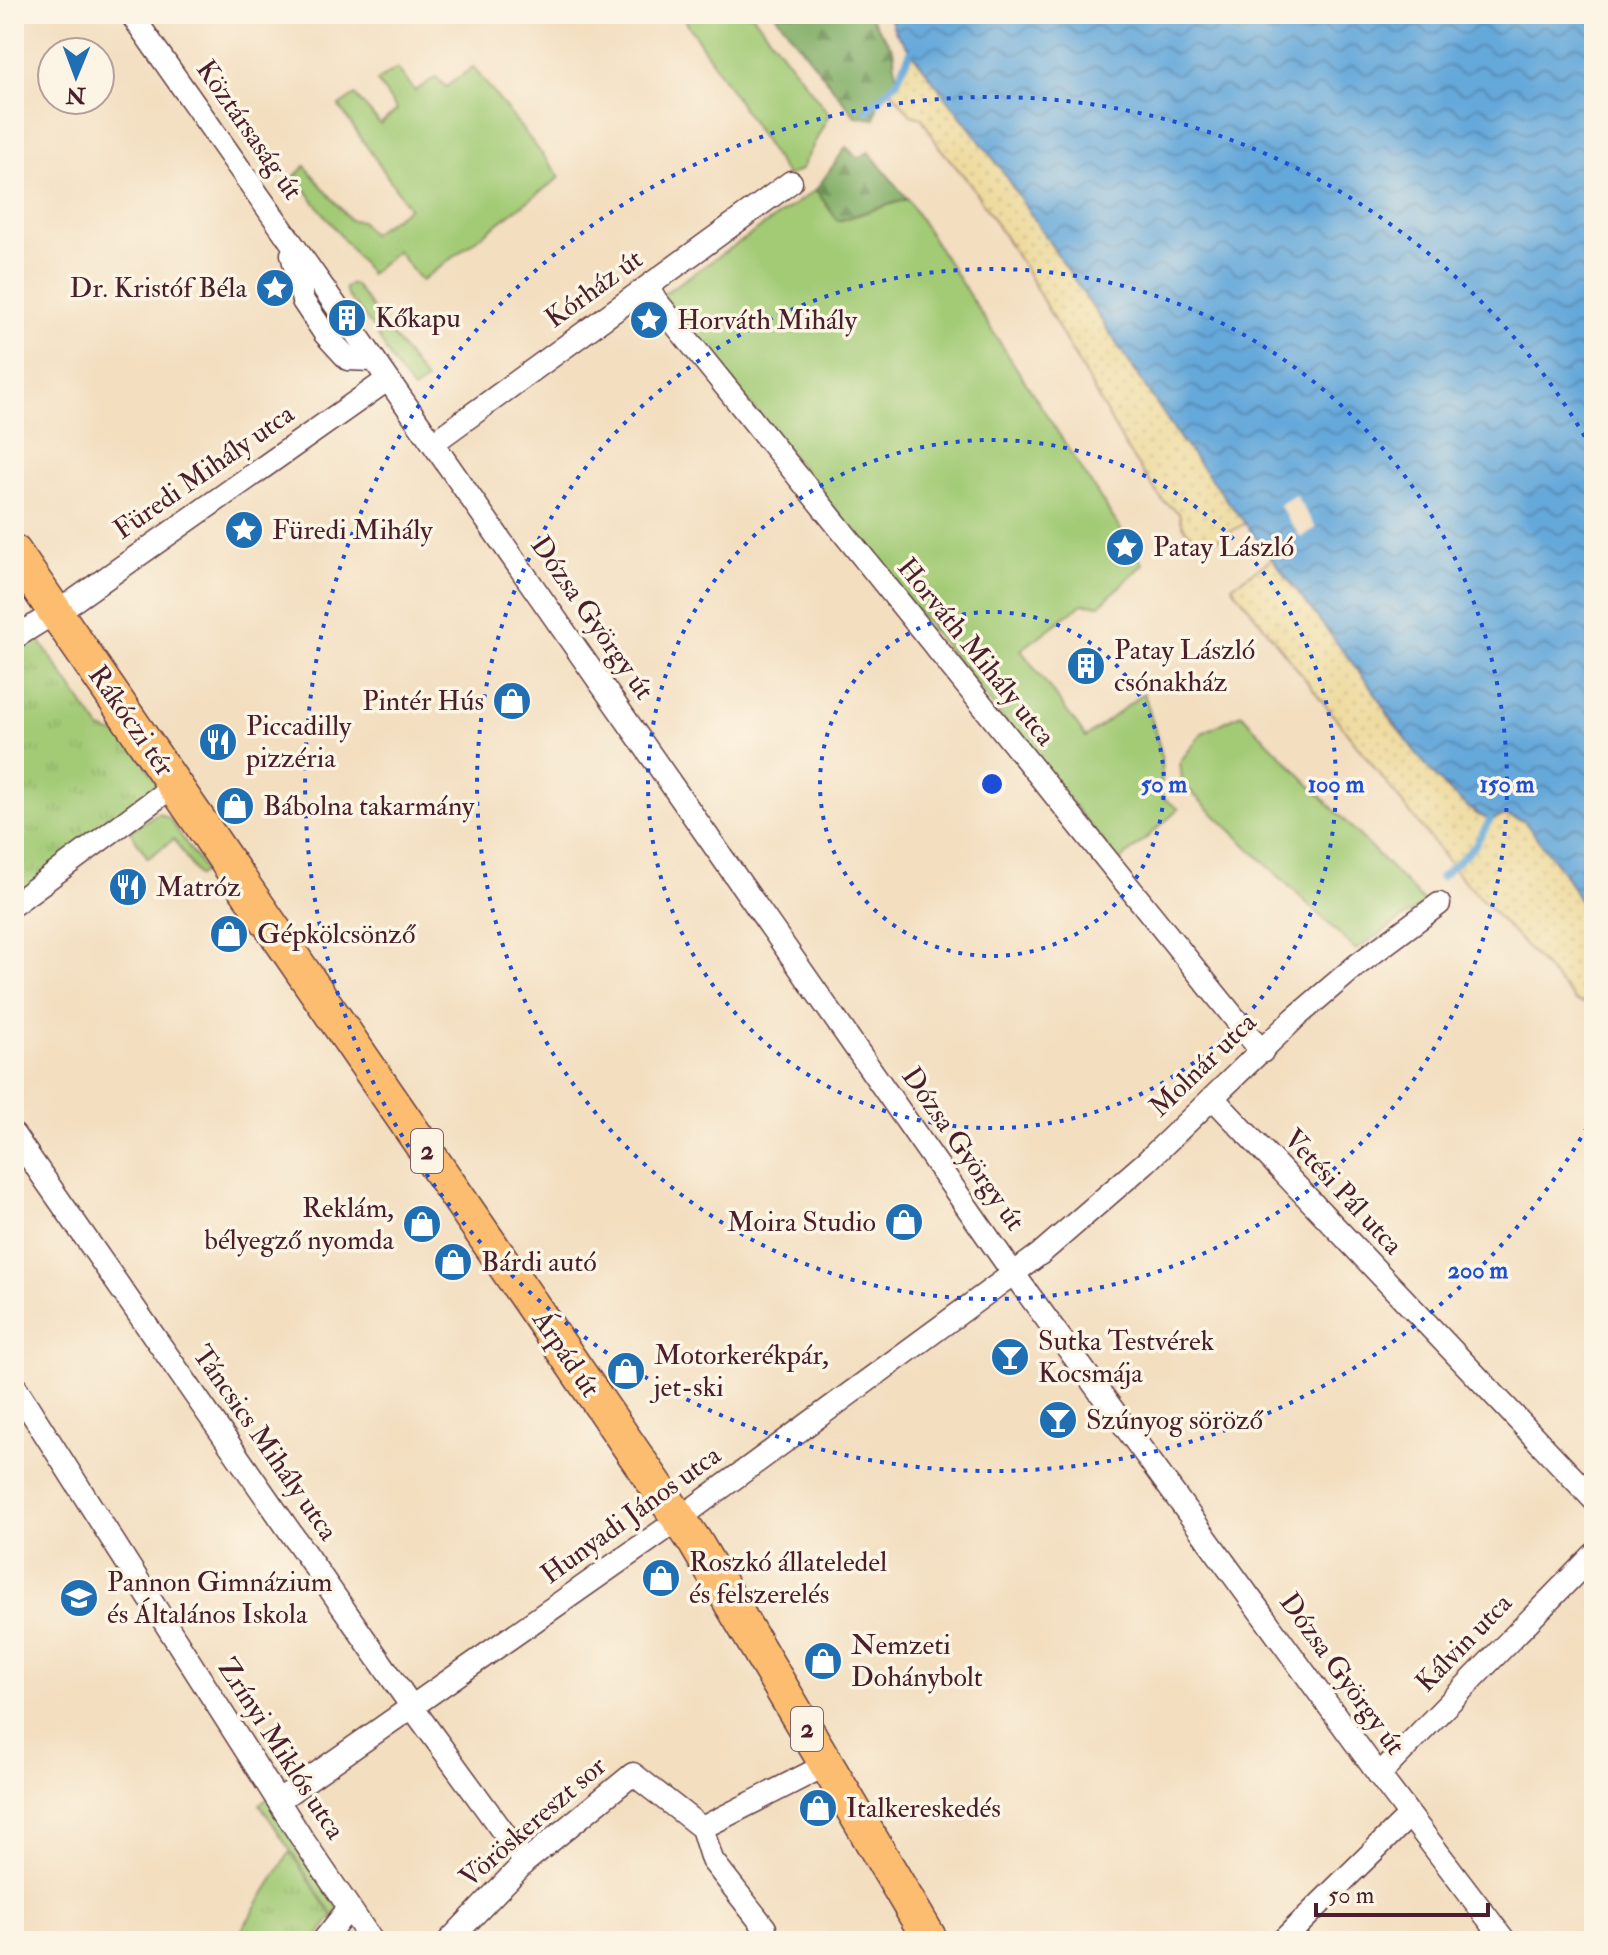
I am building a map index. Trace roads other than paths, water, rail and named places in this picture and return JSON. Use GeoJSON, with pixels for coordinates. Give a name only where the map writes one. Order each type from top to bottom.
{"type":"FeatureCollection","features":[{"type":"Feature","properties":{"kind":"main road","name":"2"},"geometry":{"type":"LineString","coordinates":[[14,552],[55,612]]}},
{"type":"Feature","properties":{"kind":"main road","name":"Rákóczi tér"},"geometry":{"type":"LineString","coordinates":[[55,612],[176,784]]}},
{"type":"Feature","properties":{"kind":"main road","name":"Árpád út"},"geometry":{"type":"LineString","coordinates":[[176,784],[679,1519],[931,1941]]}},
{"type":"Feature","properties":{"kind":"street","name":"Köztársaság út"},"geometry":{"type":"LineString","coordinates":[[131,14],[387,380]]}},
{"type":"Feature","properties":{"kind":"street","name":"Kórház út"},"geometry":{"type":"LineString","coordinates":[[433,443],[791,182]]}},
{"type":"Feature","properties":{"kind":"street","name":"Köztársaság út"},"geometry":{"type":"LineString","coordinates":[[289,241],[303,301],[325,334],[348,359],[373,360]]}},
{"type":"Feature","properties":{"kind":"street","name":"Horváth Mihály utca"},"geometry":{"type":"LineString","coordinates":[[646,288],[1262,1052]]}},
{"type":"Feature","properties":{"kind":"street","name":"Dózsa György út"},"geometry":{"type":"LineString","coordinates":[[387,380],[1013,1273],[1409,1816],[1505,1941]]}},
{"type":"Feature","properties":{"kind":"street","name":"Füredi Mihály utca"},"geometry":{"type":"LineString","coordinates":[[55,612],[387,380]]}},
{"type":"Feature","properties":{"kind":"street"},"geometry":{"type":"LineString","coordinates":[[14,638],[55,612]]}},
{"type":"Feature","properties":{"kind":"street","name":"Rákóczi tér"},"geometry":{"type":"LineString","coordinates":[[14,904],[176,784]]}},
{"type":"Feature","properties":{"kind":"street","name":"Molnár utca"},"geometry":{"type":"LineString","coordinates":[[1013,1273],[1106,1197],[1295,1018],[1357,965],[1439,904]]}},
{"type":"Feature","properties":{"kind":"street","name":"Vetési Pál utca"},"geometry":{"type":"LineString","coordinates":[[1213,1098],[1594,1500]]}},
{"type":"Feature","properties":{"kind":"street","name":"Táncsics Mihály utca"},"geometry":{"type":"LineString","coordinates":[[14,1135],[412,1707],[525,1862]]}},
{"type":"Feature","properties":{"kind":"street","name":"Hunyadi János utca"},"geometry":{"type":"LineString","coordinates":[[279,1800],[679,1519],[1013,1273]]}},
{"type":"Feature","properties":{"kind":"street","name":"Zrínyi Miklós utca"},"geometry":{"type":"LineString","coordinates":[[14,1385],[372,1941]]}},
{"type":"Feature","properties":{"kind":"street","name":"Kálvin utca"},"geometry":{"type":"LineString","coordinates":[[1379,1775],[1594,1554]]}},
{"type":"Feature","properties":{"kind":"street"},"geometry":{"type":"LineString","coordinates":[[765,1928],[712,1860],[702,1828],[828,1764]]}},
{"type":"Feature","properties":{"kind":"street","name":"Vöröskereszt sor"},"geometry":{"type":"LineString","coordinates":[[449,1941],[525,1862],[633,1774],[702,1828]]}},
{"type":"Feature","properties":{"kind":"street"},"geometry":{"type":"LineString","coordinates":[[1282,1941],[1409,1816]]}},
{"type":"Feature","properties":{"kind":"street"},"geometry":{"type":"LineString","coordinates":[[323,1941],[349,1908]]}},
{"type":"Feature","properties":{"kind":"water"},"geometry":{"type":"Polygon","coordinates":[[[889,14],[1594,14],[1594,986],[1589,919],[1564,873],[1524,821],[1506,815],[1490,820],[1474,811],[1441,782],[1409,744],[1373,690],[1181,440],[996,162],[895,31],[889,14]]]}},
{"type":"Feature","properties":{"kind":"waterway"},"geometry":{"type":"LineString","coordinates":[[867,111],[897,81],[911,51]]}},
{"type":"Feature","properties":{"kind":"waterway"},"geometry":{"type":"LineString","coordinates":[[1441,877],[1474,847],[1490,820]]}},
{"type":"Feature","properties":{"kind":"place","name":"Dr. Kristóf Béla"},"geometry":{"type":"Point","coordinates":[275,288]}},
{"type":"Feature","properties":{"kind":"place","name":"Kőkapu"},"geometry":{"type":"Point","coordinates":[347,318]}},
{"type":"Feature","properties":{"kind":"place","name":"Horváth Mihály"},"geometry":{"type":"Point","coordinates":[649,320]}},
{"type":"Feature","properties":{"kind":"place","name":"Füredi Mihály"},"geometry":{"type":"Point","coordinates":[244,530]}},
{"type":"Feature","properties":{"kind":"place","name":"Patay László"},"geometry":{"type":"Point","coordinates":[1125,547]}},
{"type":"Feature","properties":{"kind":"place","name":"Patay László csónakház"},"geometry":{"type":"Point","coordinates":[1086,666]}},
{"type":"Feature","properties":{"kind":"place","name":"Pintér Hús"},"geometry":{"type":"Point","coordinates":[512,701]}},
{"type":"Feature","properties":{"kind":"place","name":"Piccadilly pizzéria"},"geometry":{"type":"Point","coordinates":[218,742]}},
{"type":"Feature","properties":{"kind":"place","name":"Bábolna takarmány"},"geometry":{"type":"Point","coordinates":[235,806]}},
{"type":"Feature","properties":{"kind":"place","name":"Matróz"},"geometry":{"type":"Point","coordinates":[128,887]}},
{"type":"Feature","properties":{"kind":"place","name":"Gépkölcsönző"},"geometry":{"type":"Point","coordinates":[229,934]}},
{"type":"Feature","properties":{"kind":"place","name":"Moira Studio"},"geometry":{"type":"Point","coordinates":[904,1222]}},
{"type":"Feature","properties":{"kind":"place","name":"Reklám, bélyegző nyomda"},"geometry":{"type":"Point","coordinates":[422,1224]}},
{"type":"Feature","properties":{"kind":"place","name":"Bárdi autó"},"geometry":{"type":"Point","coordinates":[453,1262]}},
{"type":"Feature","properties":{"kind":"place","name":"Sutka Testvérek Kocsmája"},"geometry":{"type":"Point","coordinates":[1010,1357]}},
{"type":"Feature","properties":{"kind":"place","name":"Motorkerékpár, jet-ski"},"geometry":{"type":"Point","coordinates":[626,1371]}},
{"type":"Feature","properties":{"kind":"place","name":"Szúnyog söröző"},"geometry":{"type":"Point","coordinates":[1058,1420]}},
{"type":"Feature","properties":{"kind":"place","name":"Roszkó állateledel és felszerelés"},"geometry":{"type":"Point","coordinates":[661,1578]}},
{"type":"Feature","properties":{"kind":"place","name":"Pannon Gimnázium és Általános Iskola"},"geometry":{"type":"Point","coordinates":[79,1598]}},
{"type":"Feature","properties":{"kind":"place","name":"Nemzeti Dohánybolt"},"geometry":{"type":"Point","coordinates":[823,1661]}},
{"type":"Feature","properties":{"kind":"place","name":"Italkereskedés"},"geometry":{"type":"Point","coordinates":[818,1808]}}]}
